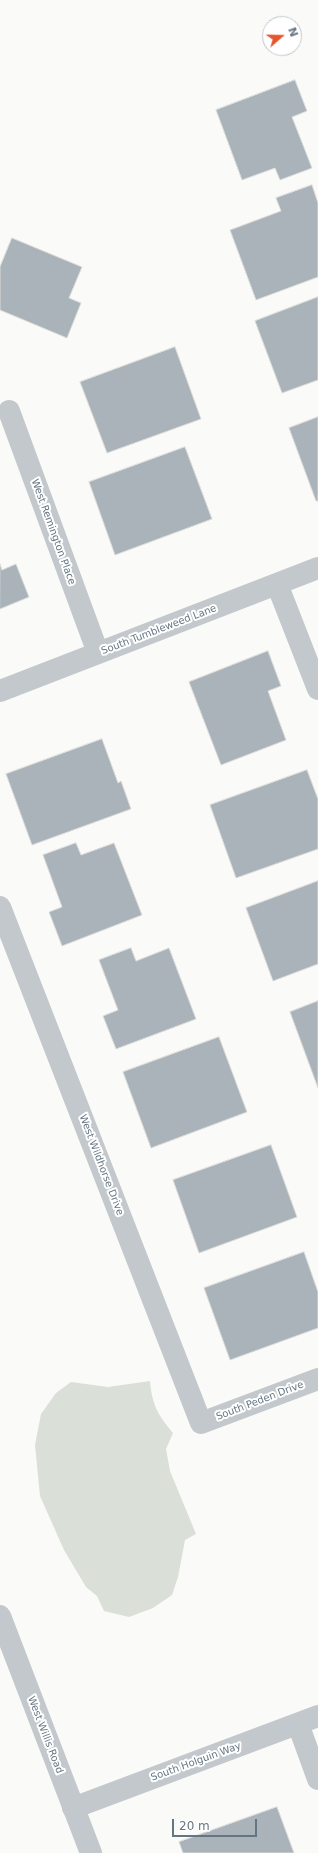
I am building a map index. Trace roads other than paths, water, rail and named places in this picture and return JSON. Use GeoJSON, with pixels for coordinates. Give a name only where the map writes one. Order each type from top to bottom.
{"type":"FeatureCollection","features":[{"type":"Feature","properties":{"kind":"street","name":"West Remington Place"},"geometry":{"type":"LineString","coordinates":[[9,411],[98,653]]}},
{"type":"Feature","properties":{"kind":"street","name":"South Tumbleweed Lane"},"geometry":{"type":"LineString","coordinates":[[0,691],[318,568]]}},
{"type":"Feature","properties":{"kind":"street"},"geometry":{"type":"LineString","coordinates":[[277,584],[318,689]]}},
{"type":"Feature","properties":{"kind":"street","name":"West Wildhorse Drive"},"geometry":{"type":"LineString","coordinates":[[0,907],[201,1423]]}},
{"type":"Feature","properties":{"kind":"street","name":"South Peden Drive"},"geometry":{"type":"LineString","coordinates":[[201,1423],[318,1379]]}},
{"type":"Feature","properties":{"kind":"street","name":"West Willis Road"},"geometry":{"type":"LineString","coordinates":[[0,1616],[91,1853]]}},
{"type":"Feature","properties":{"kind":"street","name":"South Holguin Way"},"geometry":{"type":"LineString","coordinates":[[73,1808],[318,1716]]}},
{"type":"Feature","properties":{"kind":"street"},"geometry":{"type":"LineString","coordinates":[[298,1724],[318,1779]]}}]}
